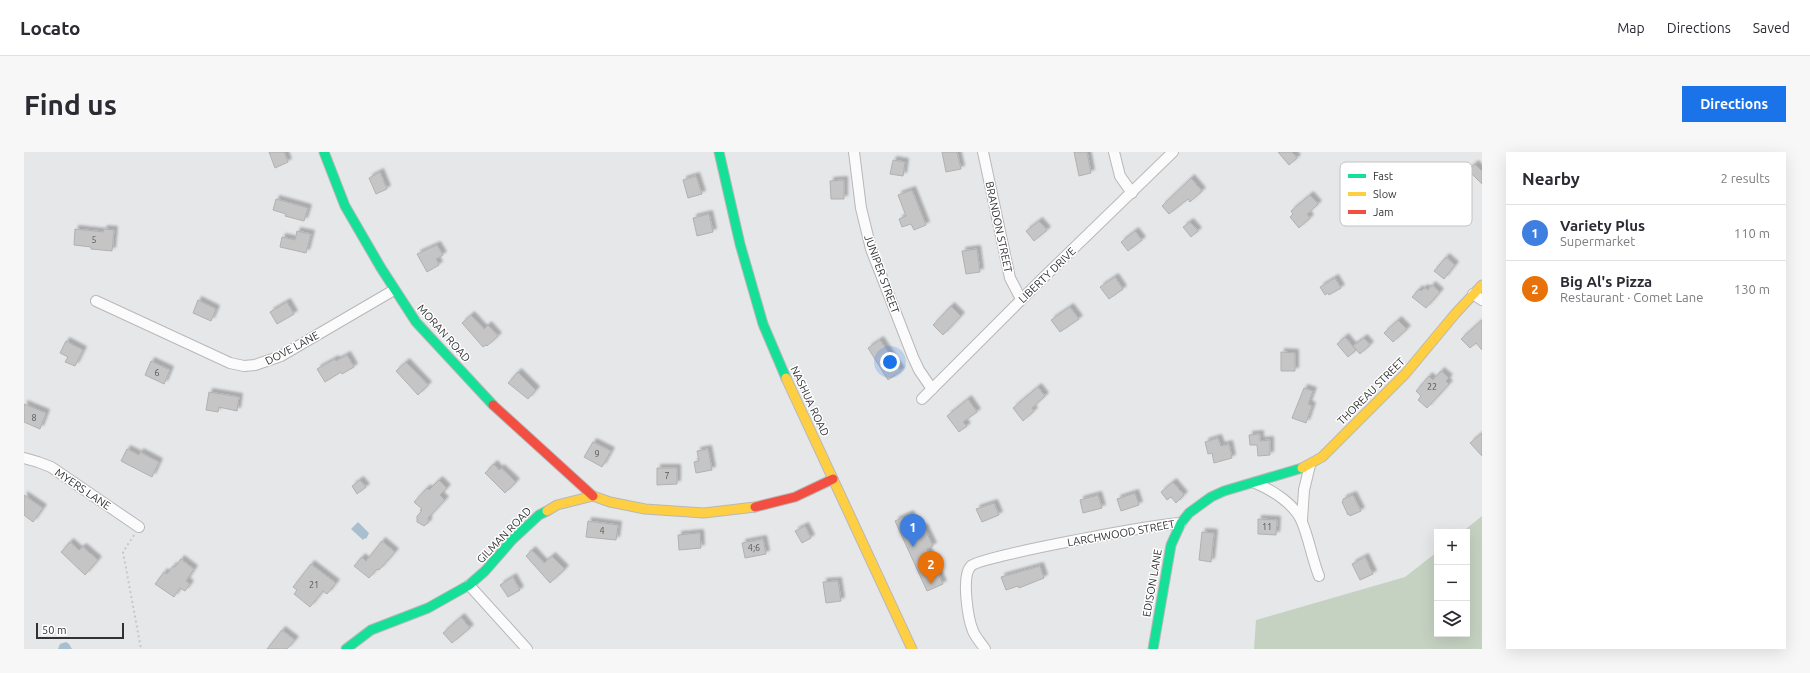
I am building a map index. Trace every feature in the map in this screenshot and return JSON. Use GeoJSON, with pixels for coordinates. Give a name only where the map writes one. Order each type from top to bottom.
{"type":"FeatureCollection","features":[{"type":"Feature","properties":{"kind":"street","name":"MORAN ROAD"},"geometry":{"type":"LineString","coordinates":[[324,152],[345,206],[394,290],[416,322],[499,411],[593,496]]}},
{"type":"Feature","properties":{"kind":"street","name":"NASHUA ROAD"},"geometry":{"type":"LineString","coordinates":[[719,152],[740,244],[763,324],[783,373],[912,649]]}},
{"type":"Feature","properties":{"kind":"street","name":"JUNIPER STREET"},"geometry":{"type":"LineString","coordinates":[[854,152],[861,208],[871,249],[913,357],[919,370],[932,389]]}},
{"type":"Feature","properties":{"kind":"street","name":"BRANDON STREET"},"geometry":{"type":"LineString","coordinates":[[983,152],[1010,278],[1021,299]]}},
{"type":"Feature","properties":{"kind":"street"},"geometry":{"type":"LineString","coordinates":[[1114,152],[1120,176],[1132,193]]}},
{"type":"Feature","properties":{"kind":"street","name":"LIBERTY DRIVE"},"geometry":{"type":"LineString","coordinates":[[922,399],[1021,299],[1173,152]]}},
{"type":"Feature","properties":{"kind":"street","name":"THOREAU STREET"},"geometry":{"type":"LineString","coordinates":[[1255,483],[1299,470],[1310,464],[1331,448],[1406,373],[1482,285]]}},
{"type":"Feature","properties":{"kind":"street","name":"DOVE LANE"},"geometry":{"type":"LineString","coordinates":[[96,301],[221,360],[248,366],[263,364],[281,356],[394,290]]}},
{"type":"Feature","properties":{"kind":"street"},"geometry":{"type":"LineString","coordinates":[[1473,294],[1482,300]]}},
{"type":"Feature","properties":{"kind":"street","name":"MYERS LANE"},"geometry":{"type":"LineString","coordinates":[[24,458],[51,468],[139,527]]}},
{"type":"Feature","properties":{"kind":"street"},"geometry":{"type":"LineString","coordinates":[[1310,464],[1304,490],[1302,520],[1319,576]]}},
{"type":"Feature","properties":{"kind":"street"},"geometry":{"type":"LineString","coordinates":[[593,496],[610,502],[645,509],[704,513],[757,507],[795,497],[833,479]]}},
{"type":"Feature","properties":{"kind":"street"},"geometry":{"type":"LineString","coordinates":[[1255,483],[1278,494],[1302,520]]}},
{"type":"Feature","properties":{"kind":"street","name":"LARCHWOOD STREET"},"geometry":{"type":"LineString","coordinates":[[984,649],[973,633],[970,621],[966,579],[968,570],[974,564],[1000,556],[1159,525],[1181,523],[1189,513],[1211,497],[1224,491],[1255,483]]}},
{"type":"Feature","properties":{"kind":"street","name":"GILMAN ROAD"},"geometry":{"type":"LineString","coordinates":[[346,649],[371,630],[428,608],[469,585],[485,571],[512,540],[539,515],[557,505],[593,496]]}},
{"type":"Feature","properties":{"kind":"street","name":"EDISON LANE"},"geometry":{"type":"LineString","coordinates":[[1153,649],[1168,557],[1176,532],[1181,523]]}},
{"type":"Feature","properties":{"kind":"street"},"geometry":{"type":"LineString","coordinates":[[469,585],[527,649]]}},
{"type":"Feature","properties":{"kind":"path"},"geometry":{"type":"LineString","coordinates":[[139,527],[123,552],[142,649]]}},
{"type":"Feature","properties":{"kind":"green space"},"geometry":{"type":"Polygon","coordinates":[[[1482,516],[1482,649],[1254,649],[1256,620],[1405,577],[1434,554],[1434,637],[1470,637],[1470,529],[1466,529],[1482,516]]]}},
{"type":"Feature","properties":{"kind":"water"},"geometry":{"type":"Polygon","coordinates":[[[358,522],[369,533],[366,539],[365,538],[363,540],[351,529],[358,522]]]}},
{"type":"Feature","properties":{"kind":"water"},"geometry":{"type":"Polygon","coordinates":[[[66,642],[72,649],[58,649],[60,644],[66,642]]]}},
{"type":"Feature","properties":{"kind":"building"},"geometry":{"type":"Polygon","coordinates":[[[269,152],[284,152],[288,162],[275,168],[269,152]]]}},
{"type":"Feature","properties":{"kind":"building"},"geometry":{"type":"Polygon","coordinates":[[[942,152],[957,152],[961,169],[946,172],[942,152]]]}},
{"type":"Feature","properties":{"kind":"building"},"geometry":{"type":"Polygon","coordinates":[[[1074,152],[1087,152],[1091,173],[1079,176],[1074,152]]]}},
{"type":"Feature","properties":{"kind":"building"},"geometry":{"type":"Polygon","coordinates":[[[1278,152],[1292,152],[1297,158],[1289,165],[1278,152]]]}},
{"type":"Feature","properties":{"kind":"building"},"geometry":{"type":"Polygon","coordinates":[[[893,160],[905,162],[903,176],[890,174],[893,160]]]}},
{"type":"Feature","properties":{"kind":"building"},"geometry":{"type":"Polygon","coordinates":[[[1475,164],[1482,171],[1482,184],[1472,174],[1472,167],[1475,164]]]}},
{"type":"Feature","properties":{"kind":"building"},"geometry":{"type":"Polygon","coordinates":[[[380,172],[387,189],[376,194],[369,178],[380,172]]]}},
{"type":"Feature","properties":{"kind":"building"},"geometry":{"type":"Polygon","coordinates":[[[696,176],[702,194],[688,198],[683,180],[696,176]]]}},
{"type":"Feature","properties":{"kind":"building"},"geometry":{"type":"Polygon","coordinates":[[[1191,178],[1202,191],[1190,202],[1188,199],[1169,214],[1162,206],[1191,178]]]}},
{"type":"Feature","properties":{"kind":"building"},"geometry":{"type":"Polygon","coordinates":[[[844,180],[844,199],[831,199],[830,181],[844,180]]]}},
{"type":"Feature","properties":{"kind":"building"},"geometry":{"type":"Polygon","coordinates":[[[912,190],[926,225],[914,230],[911,224],[902,227],[899,219],[906,216],[898,195],[912,190]]]}},
{"type":"Feature","properties":{"kind":"building"},"geometry":{"type":"Polygon","coordinates":[[[1310,195],[1318,204],[1307,214],[1310,218],[1299,228],[1290,217],[1293,214],[1291,211],[1310,195]]]}},
{"type":"Feature","properties":{"kind":"building"},"geometry":{"type":"Polygon","coordinates":[[[276,199],[308,208],[304,221],[285,216],[286,214],[273,210],[276,199]]]}},
{"type":"Feature","properties":{"kind":"building"},"geometry":{"type":"Polygon","coordinates":[[[709,214],[713,232],[697,236],[693,218],[709,214]]]}},
{"type":"Feature","properties":{"kind":"building"},"geometry":{"type":"Polygon","coordinates":[[[1039,221],[1047,230],[1034,241],[1026,231],[1039,221]]]}},
{"type":"Feature","properties":{"kind":"building"},"geometry":{"type":"Polygon","coordinates":[[[1190,222],[1198,231],[1191,237],[1183,227],[1190,222]]]}},
{"type":"Feature","properties":{"kind":"building"},"geometry":{"type":"Polygon","coordinates":[[[75,229],[103,232],[104,229],[114,230],[112,251],[91,249],[91,247],[74,245],[75,229]]]}},
{"type":"Feature","properties":{"kind":"building"},"geometry":{"type":"Polygon","coordinates":[[[297,231],[311,234],[306,253],[280,247],[282,237],[295,240],[297,231]]]}},
{"type":"Feature","properties":{"kind":"building"},"geometry":{"type":"Polygon","coordinates":[[[1135,231],[1142,240],[1128,251],[1121,242],[1135,231]]]}},
{"type":"Feature","properties":{"kind":"building"},"geometry":{"type":"Polygon","coordinates":[[[437,245],[443,255],[436,259],[439,265],[427,272],[417,254],[437,245]]]}},
{"type":"Feature","properties":{"kind":"building"},"geometry":{"type":"Polygon","coordinates":[[[977,249],[980,272],[966,274],[962,251],[977,249]]]}},
{"type":"Feature","properties":{"kind":"building"},"geometry":{"type":"Polygon","coordinates":[[[1446,257],[1455,265],[1444,279],[1434,271],[1446,257]]]}},
{"type":"Feature","properties":{"kind":"building"},"geometry":{"type":"Polygon","coordinates":[[[1115,277],[1123,289],[1109,299],[1100,287],[1115,277]]]}},
{"type":"Feature","properties":{"kind":"building"},"geometry":{"type":"Polygon","coordinates":[[[1335,278],[1341,288],[1329,295],[1328,293],[1325,295],[1320,287],[1335,278]]]}},
{"type":"Feature","properties":{"kind":"building"},"geometry":{"type":"Polygon","coordinates":[[[1432,285],[1440,292],[1426,308],[1412,297],[1419,289],[1421,291],[1424,288],[1428,290],[1432,285]]]}},
{"type":"Feature","properties":{"kind":"building"},"geometry":{"type":"Polygon","coordinates":[[[198,300],[216,309],[211,321],[193,313],[198,300]]]}},
{"type":"Feature","properties":{"kind":"building"},"geometry":{"type":"Polygon","coordinates":[[[287,302],[294,314],[277,324],[270,312],[287,302]]]}},
{"type":"Feature","properties":{"kind":"building"},"geometry":{"type":"Polygon","coordinates":[[[951,306],[961,316],[943,335],[933,325],[951,306]]]}},
{"type":"Feature","properties":{"kind":"building"},"geometry":{"type":"Polygon","coordinates":[[[1070,307],[1079,319],[1060,332],[1051,320],[1070,307]]]}},
{"type":"Feature","properties":{"kind":"building"},"geometry":{"type":"Polygon","coordinates":[[[471,315],[484,329],[488,325],[498,336],[487,346],[486,345],[483,347],[462,323],[471,315]]]}},
{"type":"Feature","properties":{"kind":"building"},"geometry":{"type":"Polygon","coordinates":[[[1398,320],[1407,329],[1393,342],[1384,333],[1398,320]]]}},
{"type":"Feature","properties":{"kind":"building"},"geometry":{"type":"Polygon","coordinates":[[[1482,320],[1482,350],[1476,343],[1470,348],[1461,339],[1482,320]]]}},
{"type":"Feature","properties":{"kind":"building"},"geometry":{"type":"Polygon","coordinates":[[[1345,337],[1356,350],[1348,357],[1337,344],[1345,337]]]}},
{"type":"Feature","properties":{"kind":"building"},"geometry":{"type":"Polygon","coordinates":[[[1364,338],[1370,345],[1360,354],[1353,346],[1364,338]]]}},
{"type":"Feature","properties":{"kind":"building"},"geometry":{"type":"Polygon","coordinates":[[[880,340],[901,371],[888,380],[868,348],[880,340]]]}},
{"type":"Feature","properties":{"kind":"building"},"geometry":{"type":"Polygon","coordinates":[[[66,341],[83,350],[75,366],[65,362],[68,357],[60,353],[66,341]]]}},
{"type":"Feature","properties":{"kind":"building"},"geometry":{"type":"Polygon","coordinates":[[[1281,352],[1295,353],[1295,371],[1281,371],[1281,352]]]}},
{"type":"Feature","properties":{"kind":"building"},"geometry":{"type":"Polygon","coordinates":[[[347,355],[354,367],[342,374],[341,372],[325,382],[317,369],[335,359],[336,361],[347,355]]]}},
{"type":"Feature","properties":{"kind":"building"},"geometry":{"type":"Polygon","coordinates":[[[151,361],[170,370],[164,384],[145,375],[151,361]]]}},
{"type":"Feature","properties":{"kind":"building"},"geometry":{"type":"Polygon","coordinates":[[[406,362],[428,385],[418,395],[396,371],[406,362]]]}},
{"type":"Feature","properties":{"kind":"building"},"geometry":{"type":"Polygon","coordinates":[[[1441,371],[1449,378],[1446,381],[1449,384],[1427,408],[1418,400],[1421,396],[1416,391],[1429,376],[1433,380],[1441,371]]]}},
{"type":"Feature","properties":{"kind":"building"},"geometry":{"type":"Polygon","coordinates":[[[518,372],[536,390],[528,399],[508,383],[518,372]]]}},
{"type":"Feature","properties":{"kind":"building"},"geometry":{"type":"Polygon","coordinates":[[[1038,387],[1045,396],[1032,408],[1034,411],[1023,421],[1013,408],[1038,387]]]}},
{"type":"Feature","properties":{"kind":"building"},"geometry":{"type":"Polygon","coordinates":[[[1304,388],[1313,391],[1308,404],[1312,406],[1306,423],[1292,418],[1304,388]]]}},
{"type":"Feature","properties":{"kind":"building"},"geometry":{"type":"Polygon","coordinates":[[[209,392],[239,397],[237,411],[219,407],[218,412],[206,410],[209,392]]]}},
{"type":"Feature","properties":{"kind":"building"},"geometry":{"type":"Polygon","coordinates":[[[968,399],[977,412],[963,422],[967,426],[959,432],[947,416],[968,399]]]}},
{"type":"Feature","properties":{"kind":"building"},"geometry":{"type":"Polygon","coordinates":[[[24,404],[46,413],[40,429],[24,422],[24,404]]]}},
{"type":"Feature","properties":{"kind":"building"},"geometry":{"type":"Polygon","coordinates":[[[1482,433],[1482,456],[1470,443],[1482,433]]]}},
{"type":"Feature","properties":{"kind":"building"},"geometry":{"type":"Polygon","coordinates":[[[1260,434],[1260,441],[1270,440],[1270,455],[1258,456],[1257,445],[1250,445],[1249,435],[1260,434]]]}},
{"type":"Feature","properties":{"kind":"building"},"geometry":{"type":"Polygon","coordinates":[[[1218,438],[1221,446],[1229,444],[1232,458],[1214,463],[1212,453],[1208,454],[1205,442],[1218,438]]]}},
{"type":"Feature","properties":{"kind":"building"},"geometry":{"type":"Polygon","coordinates":[[[593,442],[611,451],[602,467],[584,457],[593,442]]]}},
{"type":"Feature","properties":{"kind":"building"},"geometry":{"type":"Polygon","coordinates":[[[127,449],[139,455],[140,452],[159,462],[152,477],[121,461],[127,449]]]}},
{"type":"Feature","properties":{"kind":"building"},"geometry":{"type":"Polygon","coordinates":[[[708,449],[712,470],[696,473],[694,462],[699,461],[697,451],[708,449]]]}},
{"type":"Feature","properties":{"kind":"building"},"geometry":{"type":"Polygon","coordinates":[[[494,464],[499,470],[501,468],[516,482],[505,493],[485,473],[494,464]]]}},
{"type":"Feature","properties":{"kind":"building"},"geometry":{"type":"Polygon","coordinates":[[[657,468],[677,468],[677,484],[657,485],[657,468]]]}},
{"type":"Feature","properties":{"kind":"building"},"geometry":{"type":"Polygon","coordinates":[[[360,480],[366,487],[357,494],[352,486],[360,480]]]}},
{"type":"Feature","properties":{"kind":"building"},"geometry":{"type":"Polygon","coordinates":[[[439,480],[447,488],[440,495],[445,500],[428,518],[428,523],[424,526],[417,522],[417,516],[422,509],[414,502],[427,488],[429,490],[439,480]]]}},
{"type":"Feature","properties":{"kind":"building"},"geometry":{"type":"Polygon","coordinates":[[[1173,482],[1184,495],[1176,503],[1171,497],[1167,500],[1161,492],[1173,482]]]}},
{"type":"Feature","properties":{"kind":"building"},"geometry":{"type":"Polygon","coordinates":[[[1135,493],[1139,505],[1121,511],[1117,499],[1135,493]]]}},
{"type":"Feature","properties":{"kind":"building"},"geometry":{"type":"Polygon","coordinates":[[[24,495],[43,508],[33,522],[24,515],[24,495]]]}},
{"type":"Feature","properties":{"kind":"building"},"geometry":{"type":"Polygon","coordinates":[[[1098,495],[1102,508],[1083,513],[1080,500],[1098,495]]]}},
{"type":"Feature","properties":{"kind":"building"},"geometry":{"type":"Polygon","coordinates":[[[1353,495],[1361,511],[1350,516],[1349,514],[1348,515],[1342,502],[1343,499],[1353,495]]]}},
{"type":"Feature","properties":{"kind":"building"},"geometry":{"type":"Polygon","coordinates":[[[994,503],[999,515],[982,522],[976,509],[994,503]]]}},
{"type":"Feature","properties":{"kind":"building"},"geometry":{"type":"Polygon","coordinates":[[[910,514],[918,530],[924,527],[933,546],[927,549],[943,584],[927,591],[895,521],[910,514]]]}},
{"type":"Feature","properties":{"kind":"building"},"geometry":{"type":"Polygon","coordinates":[[[1258,519],[1277,520],[1276,535],[1258,534],[1258,519]]]}},
{"type":"Feature","properties":{"kind":"building"},"geometry":{"type":"Polygon","coordinates":[[[588,521],[618,525],[616,540],[586,537],[588,521]]]}},
{"type":"Feature","properties":{"kind":"building"},"geometry":{"type":"Polygon","coordinates":[[[805,526],[811,538],[802,543],[795,531],[805,526]]]}},
{"type":"Feature","properties":{"kind":"building"},"geometry":{"type":"Polygon","coordinates":[[[1202,532],[1214,533],[1211,562],[1199,560],[1202,532]]]}},
{"type":"Feature","properties":{"kind":"building"},"geometry":{"type":"Polygon","coordinates":[[[700,533],[701,548],[679,550],[678,535],[700,533]]]}},
{"type":"Feature","properties":{"kind":"building"},"geometry":{"type":"Polygon","coordinates":[[[763,539],[766,554],[745,558],[742,543],[763,539]]]}},
{"type":"Feature","properties":{"kind":"building"},"geometry":{"type":"Polygon","coordinates":[[[382,541],[395,552],[379,570],[377,569],[369,578],[354,566],[362,557],[366,561],[382,541]]]}},
{"type":"Feature","properties":{"kind":"building"},"geometry":{"type":"Polygon","coordinates":[[[70,542],[79,550],[83,547],[98,560],[85,575],[61,552],[70,542]]]}},
{"type":"Feature","properties":{"kind":"building"},"geometry":{"type":"Polygon","coordinates":[[[532,550],[544,563],[552,556],[565,569],[550,583],[526,556],[532,550]]]}},
{"type":"Feature","properties":{"kind":"building"},"geometry":{"type":"Polygon","coordinates":[[[1365,557],[1373,574],[1360,580],[1352,564],[1365,557]]]}},
{"type":"Feature","properties":{"kind":"building"},"geometry":{"type":"Polygon","coordinates":[[[181,559],[194,569],[186,581],[190,584],[185,591],[180,588],[174,597],[155,584],[164,572],[167,574],[181,559]]]}},
{"type":"Feature","properties":{"kind":"building"},"geometry":{"type":"Polygon","coordinates":[[[311,564],[336,583],[327,594],[323,591],[310,607],[294,594],[297,590],[293,587],[311,564]]]}},
{"type":"Feature","properties":{"kind":"building"},"geometry":{"type":"Polygon","coordinates":[[[1040,566],[1044,578],[1019,588],[1018,586],[1006,590],[1001,577],[1040,566]]]}},
{"type":"Feature","properties":{"kind":"building"},"geometry":{"type":"Polygon","coordinates":[[[513,577],[520,590],[508,597],[500,585],[513,577]]]}},
{"type":"Feature","properties":{"kind":"building"},"geometry":{"type":"Polygon","coordinates":[[[838,581],[841,601],[826,603],[823,582],[838,581]]]}},
{"type":"Feature","properties":{"kind":"building"},"geometry":{"type":"Polygon","coordinates":[[[461,617],[470,628],[452,643],[443,633],[461,617]]]}},
{"type":"Feature","properties":{"kind":"building"},"geometry":{"type":"Polygon","coordinates":[[[282,630],[295,640],[287,649],[267,649],[282,630]]]}},
{"type":"Feature","properties":{"kind":"traffic: fast"},"geometry":{"type":"LineString","coordinates":[[324,152],[345,206],[381,268],[416,322],[493,405]]}},
{"type":"Feature","properties":{"kind":"traffic: fast"},"geometry":{"type":"LineString","coordinates":[[719,152],[740,244],[763,324],[786,378]]}},
{"type":"Feature","properties":{"kind":"traffic: fast"},"geometry":{"type":"LineString","coordinates":[[1153,649],[1171,545],[1181,523],[1189,513],[1211,497],[1224,491],[1302,468]]}},
{"type":"Feature","properties":{"kind":"traffic: fast"},"geometry":{"type":"LineString","coordinates":[[346,649],[371,630],[428,608],[469,585],[485,571],[512,540],[539,515],[547,511]]}},
{"type":"Feature","properties":{"kind":"traffic: slow"},"geometry":{"type":"LineString","coordinates":[[1302,468],[1322,457],[1406,373],[1455,314],[1482,285]]}},
{"type":"Feature","properties":{"kind":"traffic: slow"},"geometry":{"type":"LineString","coordinates":[[786,378],[912,649]]}},
{"type":"Feature","properties":{"kind":"traffic: slow"},"geometry":{"type":"LineString","coordinates":[[547,511],[557,505],[593,496],[610,502],[645,509],[704,513],[755,507]]}},
{"type":"Feature","properties":{"kind":"traffic: jam"},"geometry":{"type":"LineString","coordinates":[[493,405],[593,496]]}},
{"type":"Feature","properties":{"kind":"traffic: jam"},"geometry":{"type":"LineString","coordinates":[[755,507],[795,497],[833,479]]}},
{"type":"Feature","properties":{"kind":"place","name":"Variety Plus"},"geometry":{"type":"Point","coordinates":[913,547]}},
{"type":"Feature","properties":{"kind":"place","name":"Big Al's Pizza"},"geometry":{"type":"Point","coordinates":[931,584]}}]}
